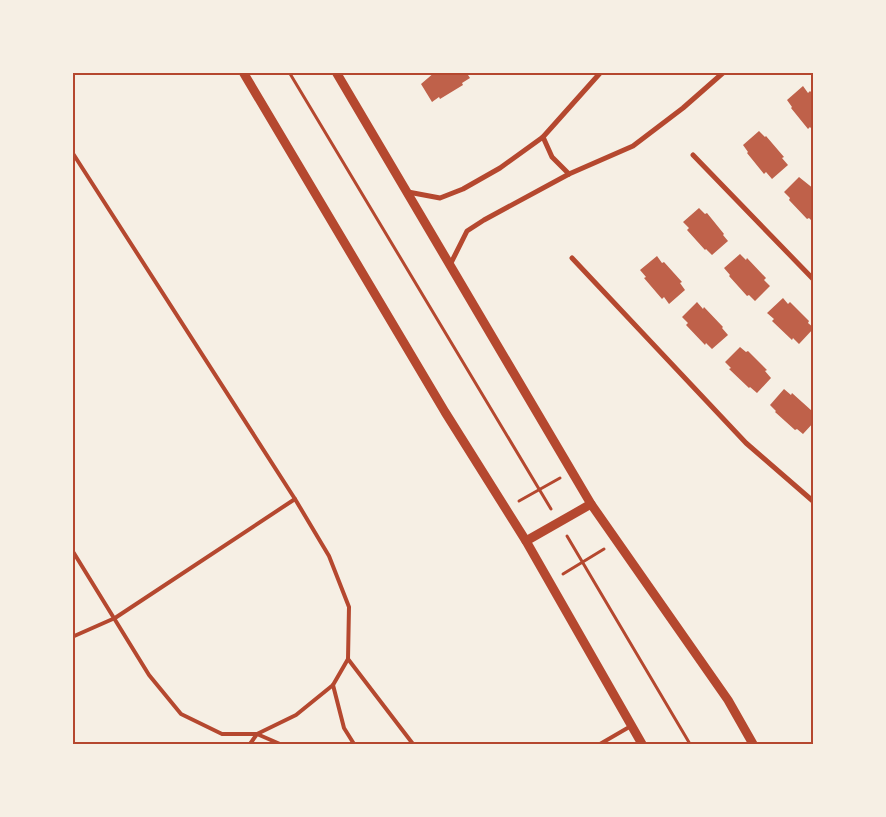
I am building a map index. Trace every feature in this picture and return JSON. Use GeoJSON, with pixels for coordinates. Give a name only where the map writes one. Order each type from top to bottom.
{"type":"FeatureCollection","features":[{"type":"Feature","properties":{"kind":"street"},"geometry":{"type":"LineString","coordinates":[[243,72],[446,412],[526,541],[642,744]]}},
{"type":"Feature","properties":{"kind":"street"},"geometry":{"type":"LineString","coordinates":[[336,72],[591,504],[728,700],[753,744]]}},
{"type":"Feature","properties":{"kind":"street"},"geometry":{"type":"LineString","coordinates":[[406,192],[440,198],[463,189],[500,168],[543,137],[601,72]]}},
{"type":"Feature","properties":{"kind":"street"},"geometry":{"type":"LineString","coordinates":[[450,265],[468,231],[484,220],[569,174],[633,146],[683,108],[724,72]]}},
{"type":"Feature","properties":{"kind":"street"},"geometry":{"type":"LineString","coordinates":[[543,137],[552,157],[569,174]]}},
{"type":"Feature","properties":{"kind":"street"},"geometry":{"type":"LineString","coordinates":[[692,155],[814,280]]}},
{"type":"Feature","properties":{"kind":"street"},"geometry":{"type":"LineString","coordinates":[[572,258],[746,443],[814,502]]}},
{"type":"Feature","properties":{"kind":"street"},"geometry":{"type":"LineString","coordinates":[[526,541],[591,504]]}},
{"type":"Feature","properties":{"kind":"lane"},"geometry":{"type":"LineString","coordinates":[[72,152],[329,556],[349,607],[348,659],[332,685],[296,715],[256,734],[250,744]]}},
{"type":"Feature","properties":{"kind":"lane"},"geometry":{"type":"LineString","coordinates":[[72,637],[115,618],[294,499]]}},
{"type":"Feature","properties":{"kind":"lane"},"geometry":{"type":"LineString","coordinates":[[72,550],[149,675],[181,714],[222,734],[256,734],[280,744]]}},
{"type":"Feature","properties":{"kind":"lane"},"geometry":{"type":"LineString","coordinates":[[348,659],[413,744]]}},
{"type":"Feature","properties":{"kind":"lane"},"geometry":{"type":"LineString","coordinates":[[332,685],[344,728],[354,744]]}},
{"type":"Feature","properties":{"kind":"lane"},"geometry":{"type":"LineString","coordinates":[[600,744],[631,726]]}},
{"type":"Feature","properties":{"kind":"path"},"geometry":{"type":"LineString","coordinates":[[288,72],[560,522],[690,744]]}},
{"type":"Feature","properties":{"kind":"path"},"geometry":{"type":"LineString","coordinates":[[506,509],[572,471]]}},
{"type":"Feature","properties":{"kind":"path"},"geometry":{"type":"LineString","coordinates":[[549,582],[618,541]]}},
{"type":"Feature","properties":{"kind":"building"},"geometry":{"type":"Polygon","coordinates":[[[435,72],[466,72],[470,78],[462,83],[463,85],[432,102],[421,84],[435,72]]]}},
{"type":"Feature","properties":{"kind":"building"},"geometry":{"type":"Polygon","coordinates":[[[803,86],[808,93],[810,91],[814,95],[814,132],[810,127],[808,129],[787,100],[803,86]]]}},
{"type":"Feature","properties":{"kind":"building"},"geometry":{"type":"Polygon","coordinates":[[[759,131],[766,136],[784,157],[782,158],[788,165],[772,179],[766,172],[764,174],[743,145],[759,131]]]}},
{"type":"Feature","properties":{"kind":"building"},"geometry":{"type":"Polygon","coordinates":[[[799,177],[814,189],[814,223],[809,218],[807,219],[784,192],[799,177]]]}},
{"type":"Feature","properties":{"kind":"building"},"geometry":{"type":"Polygon","coordinates":[[[699,208],[705,214],[707,213],[728,241],[712,255],[687,230],[689,228],[683,222],[699,208]]]}},
{"type":"Feature","properties":{"kind":"building"},"geometry":{"type":"Polygon","coordinates":[[[740,254],[746,260],[747,258],[766,278],[764,280],[770,286],[755,301],[749,295],[747,296],[724,268],[740,254]]]}},
{"type":"Feature","properties":{"kind":"building"},"geometry":{"type":"Polygon","coordinates":[[[657,256],[682,282],[680,283],[685,290],[669,304],[664,297],[662,299],[644,278],[646,277],[640,270],[657,256]]]}},
{"type":"Feature","properties":{"kind":"building"},"geometry":{"type":"Polygon","coordinates":[[[783,298],[788,304],[790,302],[814,328],[799,344],[772,321],[774,319],[767,313],[783,298]]]}},
{"type":"Feature","properties":{"kind":"building"},"geometry":{"type":"Polygon","coordinates":[[[697,302],[723,327],[728,335],[712,349],[706,343],[705,345],[686,325],[688,323],[682,317],[697,302]]]}},
{"type":"Feature","properties":{"kind":"building"},"geometry":{"type":"Polygon","coordinates":[[[740,347],[746,352],[748,351],[767,370],[765,371],[771,378],[757,393],[729,369],[731,368],[725,362],[740,347]]]}},
{"type":"Feature","properties":{"kind":"building"},"geometry":{"type":"Polygon","coordinates":[[[784,389],[791,395],[792,393],[814,415],[814,422],[803,434],[797,429],[795,430],[770,405],[784,389]]]}}]}
